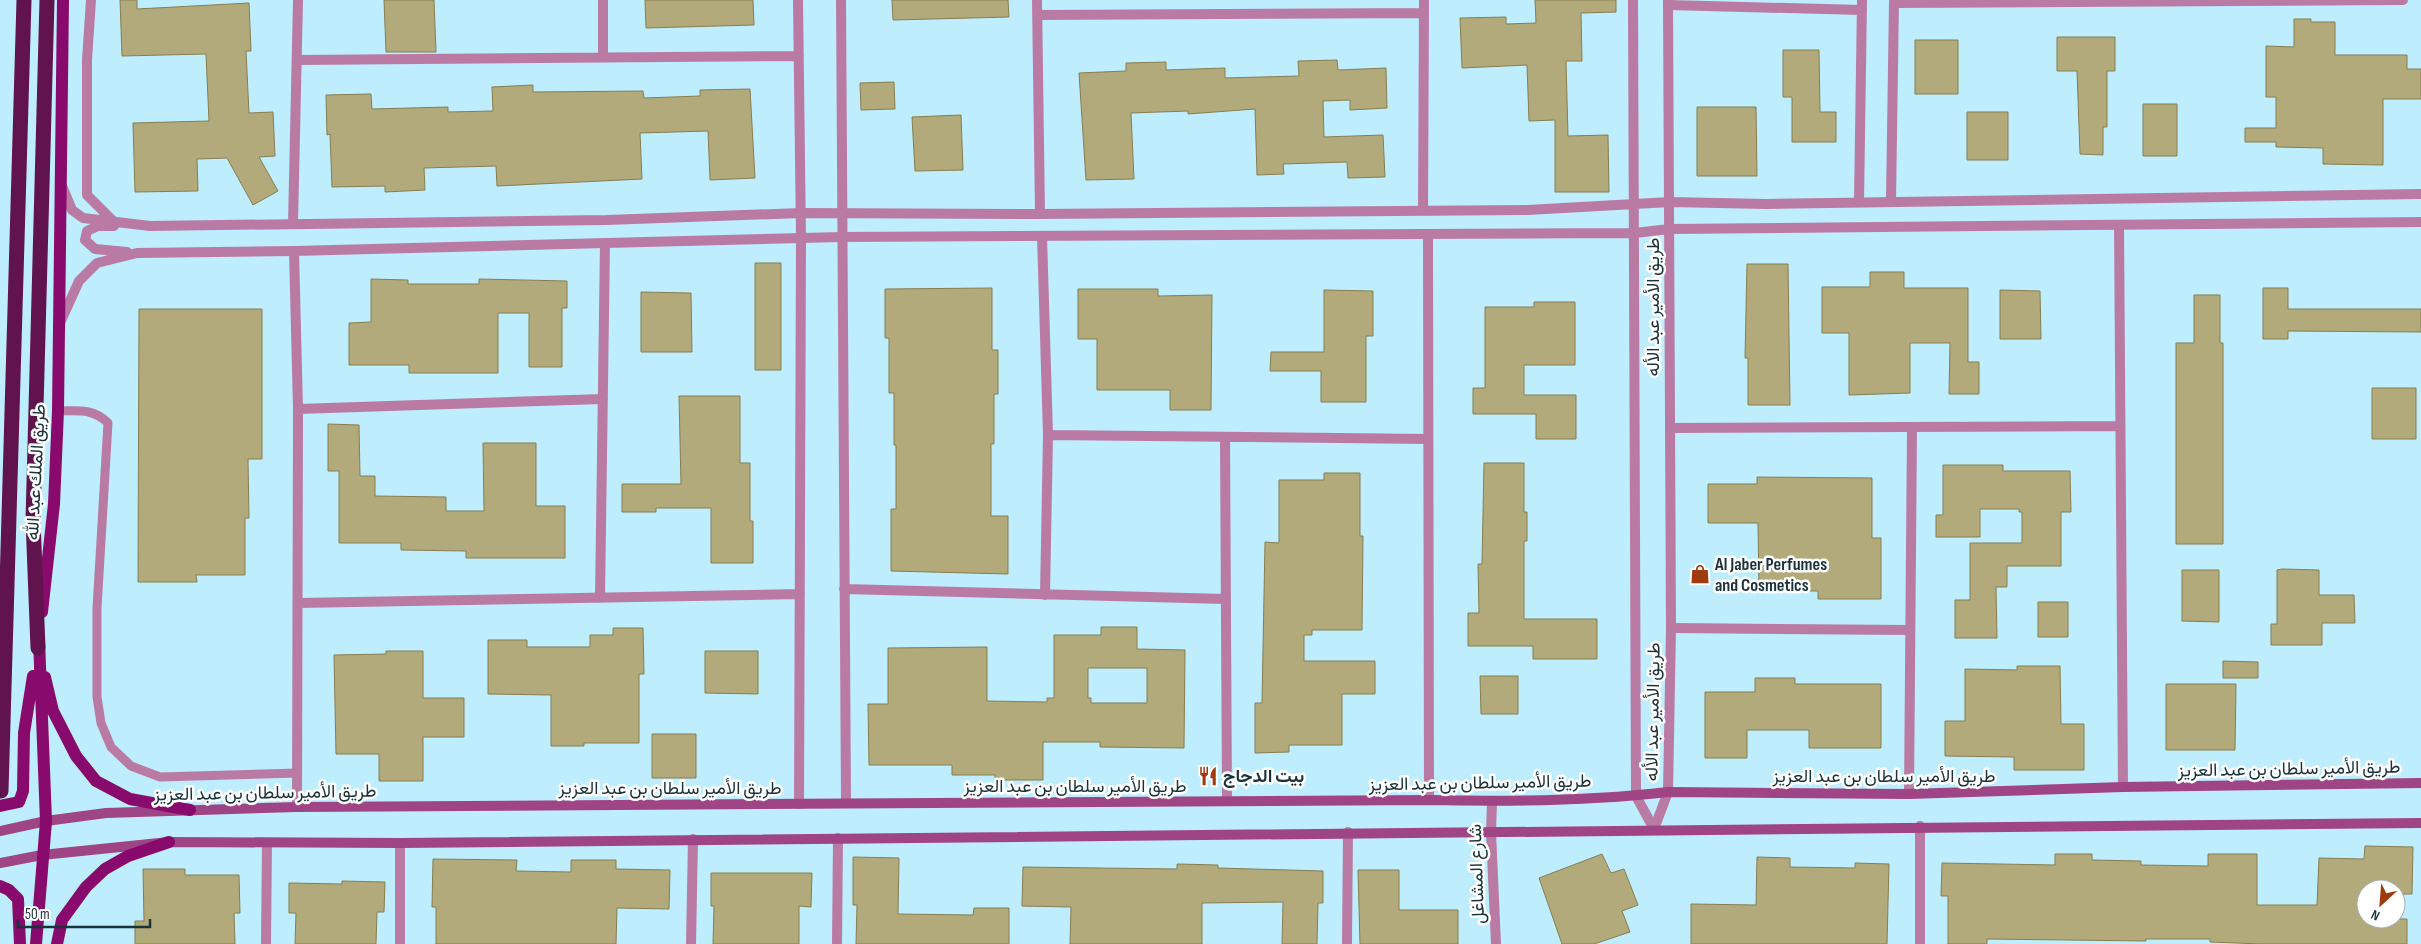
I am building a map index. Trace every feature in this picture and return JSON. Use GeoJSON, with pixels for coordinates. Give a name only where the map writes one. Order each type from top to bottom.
{"type":"FeatureCollection","features":[{"type":"Feature","properties":{"kind":"highway"},"geometry":{"type":"LineString","coordinates":[[1,791],[24,0]]}},
{"type":"Feature","properties":{"kind":"highway"},"geometry":{"type":"LineString","coordinates":[[38,648],[33,520],[47,0]]}},
{"type":"Feature","properties":{"kind":"main road","name":"طريق الملك عبد الله"},"geometry":{"type":"LineString","coordinates":[[36,944],[46,821],[38,648],[54,504],[58,411],[63,0]]}},
{"type":"Feature","properties":{"kind":"main road"},"geometry":{"type":"LineString","coordinates":[[0,806],[19,802],[23,791],[24,733],[38,648]]}},
{"type":"Feature","properties":{"kind":"main road"},"geometry":{"type":"LineString","coordinates":[[38,648],[53,711],[76,756],[96,780],[130,799],[190,810]]}},
{"type":"Feature","properties":{"kind":"main road","name":"طريق الأمير سلطان بن عبد العزيز"},"geometry":{"type":"LineString","coordinates":[[0,830],[46,821],[106,813],[297,807],[1429,800],[1492,802],[1636,796],[1668,792],[1909,794],[2123,787],[2421,783]]}},
{"type":"Feature","properties":{"kind":"main road"},"geometry":{"type":"LineString","coordinates":[[0,863],[42,854],[169,842],[400,843],[1920,826],[2421,823]]}},
{"type":"Feature","properties":{"kind":"main road"},"geometry":{"type":"LineString","coordinates":[[56,944],[62,920],[86,887],[105,869],[128,856],[169,842]]}},
{"type":"Feature","properties":{"kind":"main road"},"geometry":{"type":"LineString","coordinates":[[0,886],[9,890],[18,899],[20,944]]}},
{"type":"Feature","properties":{"kind":"street"},"geometry":{"type":"LineString","coordinates":[[91,0],[87,60],[87,195],[112,220]]}},
{"type":"Feature","properties":{"kind":"street"},"geometry":{"type":"LineString","coordinates":[[293,224],[298,0]]}},
{"type":"Feature","properties":{"kind":"street"},"geometry":{"type":"LineString","coordinates":[[603,0],[603,57]]}},
{"type":"Feature","properties":{"kind":"street"},"geometry":{"type":"LineString","coordinates":[[798,0],[801,213],[798,804]]}},
{"type":"Feature","properties":{"kind":"street"},"geometry":{"type":"LineString","coordinates":[[840,0],[846,804]]}},
{"type":"Feature","properties":{"kind":"street"},"geometry":{"type":"LineString","coordinates":[[1037,0],[1040,214]]}},
{"type":"Feature","properties":{"kind":"street"},"geometry":{"type":"LineString","coordinates":[[1424,0],[1424,210]]}},
{"type":"Feature","properties":{"kind":"street","name":"طريق الأمير عبد الأله"},"geometry":{"type":"LineString","coordinates":[[1633,0],[1636,203],[1636,796],[1654,829]]}},
{"type":"Feature","properties":{"kind":"street"},"geometry":{"type":"LineString","coordinates":[[1892,201],[1894,1],[2403,0]]}},
{"type":"Feature","properties":{"kind":"street"},"geometry":{"type":"LineString","coordinates":[[1668,2],[1862,5],[1859,202]]}},
{"type":"Feature","properties":{"kind":"street","name":"طريق الأمير عبد الأله"},"geometry":{"type":"LineString","coordinates":[[1654,829],[1668,792],[1671,628],[1668,2]]}},
{"type":"Feature","properties":{"kind":"street"},"geometry":{"type":"LineString","coordinates":[[1038,15],[1424,13]]}},
{"type":"Feature","properties":{"kind":"street"},"geometry":{"type":"LineString","coordinates":[[298,60],[799,56]]}},
{"type":"Feature","properties":{"kind":"street"},"geometry":{"type":"LineString","coordinates":[[61,184],[72,210],[83,218],[150,226]]}},
{"type":"Feature","properties":{"kind":"street"},"geometry":{"type":"LineString","coordinates":[[2421,194],[1766,204],[1670,202],[1528,210],[1040,214],[801,213],[607,220],[98,226],[88,231],[85,240],[95,249],[137,253],[294,251],[841,236],[1635,233],[1669,229],[2421,222]]}},
{"type":"Feature","properties":{"kind":"street"},"geometry":{"type":"LineString","coordinates":[[2119,225],[2123,787]]}},
{"type":"Feature","properties":{"kind":"street"},"geometry":{"type":"LineString","coordinates":[[1428,234],[1429,800]]}},
{"type":"Feature","properties":{"kind":"street"},"geometry":{"type":"LineString","coordinates":[[1042,236],[1048,435],[1044,595]]}},
{"type":"Feature","properties":{"kind":"street"},"geometry":{"type":"LineString","coordinates":[[600,598],[605,243]]}},
{"type":"Feature","properties":{"kind":"street"},"geometry":{"type":"LineString","coordinates":[[294,251],[298,409],[297,807]]}},
{"type":"Feature","properties":{"kind":"street"},"geometry":{"type":"LineString","coordinates":[[59,326],[79,280],[97,262],[137,253]]}},
{"type":"Feature","properties":{"kind":"street"},"geometry":{"type":"LineString","coordinates":[[298,409],[603,399]]}},
{"type":"Feature","properties":{"kind":"street"},"geometry":{"type":"LineString","coordinates":[[1670,428],[2120,426]]}},
{"type":"Feature","properties":{"kind":"street"},"geometry":{"type":"LineString","coordinates":[[1909,794],[1912,427]]}},
{"type":"Feature","properties":{"kind":"street"},"geometry":{"type":"LineString","coordinates":[[1048,435],[1428,439]]}},
{"type":"Feature","properties":{"kind":"street"},"geometry":{"type":"LineString","coordinates":[[1225,437],[1228,801]]}},
{"type":"Feature","properties":{"kind":"street"},"geometry":{"type":"LineString","coordinates":[[844,589],[1226,600]]}},
{"type":"Feature","properties":{"kind":"street"},"geometry":{"type":"LineString","coordinates":[[298,603],[800,594]]}},
{"type":"Feature","properties":{"kind":"street"},"geometry":{"type":"LineString","coordinates":[[1671,628],[1910,630]]}},
{"type":"Feature","properties":{"kind":"street","name":"شارع المشاغل"},"geometry":{"type":"LineString","coordinates":[[1492,802],[1491,832],[1496,944]]}},
{"type":"Feature","properties":{"kind":"street"},"geometry":{"type":"LineString","coordinates":[[1920,826],[1920,944]]}},
{"type":"Feature","properties":{"kind":"street"},"geometry":{"type":"LineString","coordinates":[[1347,944],[1348,832]]}},
{"type":"Feature","properties":{"kind":"street"},"geometry":{"type":"LineString","coordinates":[[837,944],[838,838]]}},
{"type":"Feature","properties":{"kind":"street"},"geometry":{"type":"LineString","coordinates":[[692,839],[692,944]]}},
{"type":"Feature","properties":{"kind":"street"},"geometry":{"type":"LineString","coordinates":[[266,944],[267,843]]}},
{"type":"Feature","properties":{"kind":"street"},"geometry":{"type":"LineString","coordinates":[[400,843],[400,944]]}},
{"type":"Feature","properties":{"kind":"lane"},"geometry":{"type":"LineString","coordinates":[[58,411],[80,410],[99,414],[108,423],[97,608],[97,687],[101,723],[111,747],[131,766],[160,777],[297,773]]}},
{"type":"Feature","properties":{"kind":"building"},"geometry":{"type":"Polygon","coordinates":[[[120,0],[137,0],[137,9],[249,3],[251,51],[246,51],[249,113],[273,112],[275,156],[259,157],[278,191],[253,205],[227,158],[197,159],[198,191],[135,192],[133,123],[209,121],[206,54],[122,56],[120,0]]]}},
{"type":"Feature","properties":{"kind":"building"},"geometry":{"type":"Polygon","coordinates":[[[384,0],[434,0],[436,52],[386,52],[384,0]]]}},
{"type":"Feature","properties":{"kind":"building"},"geometry":{"type":"Polygon","coordinates":[[[645,0],[753,0],[754,25],[646,28],[645,0]]]}},
{"type":"Feature","properties":{"kind":"building"},"geometry":{"type":"Polygon","coordinates":[[[892,0],[1008,0],[1009,17],[893,20],[892,0]]]}},
{"type":"Feature","properties":{"kind":"building"},"geometry":{"type":"Polygon","coordinates":[[[1535,0],[1616,0],[1616,12],[1581,13],[1582,61],[1566,61],[1568,136],[1608,135],[1609,192],[1555,192],[1555,120],[1529,121],[1527,65],[1462,68],[1460,18],[1506,17],[1506,24],[1536,23],[1535,0]]]}},
{"type":"Feature","properties":{"kind":"building"},"geometry":{"type":"Polygon","coordinates":[[[2294,19],[2311,19],[2311,22],[2335,22],[2335,55],[2407,55],[2407,69],[2421,69],[2421,99],[2383,99],[2383,165],[2323,164],[2323,148],[2276,147],[2276,142],[2245,142],[2245,128],[2276,128],[2276,97],[2266,97],[2266,46],[2294,47],[2294,19]]]}},
{"type":"Feature","properties":{"kind":"building"},"geometry":{"type":"Polygon","coordinates":[[[2057,37],[2115,37],[2115,71],[2107,71],[2107,127],[2103,127],[2103,155],[2080,154],[2077,71],[2057,71],[2057,37]]]}},
{"type":"Feature","properties":{"kind":"building"},"geometry":{"type":"Polygon","coordinates":[[[1915,40],[1958,40],[1958,94],[1915,94],[1915,40]]]}},
{"type":"Feature","properties":{"kind":"building"},"geometry":{"type":"Polygon","coordinates":[[[1783,50],[1819,50],[1820,112],[1836,112],[1836,142],[1792,142],[1792,97],[1783,97],[1783,50]]]}},
{"type":"Feature","properties":{"kind":"building"},"geometry":{"type":"Polygon","coordinates":[[[1337,60],[1338,70],[1386,68],[1387,108],[1350,110],[1350,100],[1323,101],[1324,137],[1383,135],[1385,177],[1348,178],[1347,162],[1283,164],[1284,174],[1257,175],[1255,109],[1188,114],[1188,111],[1131,113],[1134,179],[1086,180],[1079,73],[1126,71],[1126,63],[1166,62],[1166,70],[1225,68],[1225,78],[1299,76],[1298,61],[1337,60]]]}},
{"type":"Feature","properties":{"kind":"building"},"geometry":{"type":"Polygon","coordinates":[[[894,82],[895,109],[861,110],[860,83],[894,82]]]}},
{"type":"Feature","properties":{"kind":"building"},"geometry":{"type":"Polygon","coordinates":[[[533,85],[533,92],[643,91],[644,98],[700,96],[700,90],[750,89],[755,178],[710,180],[708,131],[640,133],[642,179],[497,186],[496,166],[424,168],[425,190],[385,192],[385,186],[332,187],[330,134],[327,135],[326,95],[371,94],[372,109],[448,107],[448,112],[493,111],[492,87],[533,85]]]}},
{"type":"Feature","properties":{"kind":"building"},"geometry":{"type":"Polygon","coordinates":[[[2143,104],[2177,104],[2177,156],[2143,156],[2143,104]]]}},
{"type":"Feature","properties":{"kind":"building"},"geometry":{"type":"Polygon","coordinates":[[[1697,107],[1756,107],[1757,176],[1697,176],[1697,107]]]}},
{"type":"Feature","properties":{"kind":"building"},"geometry":{"type":"Polygon","coordinates":[[[1967,112],[2008,112],[2008,160],[1967,160],[1967,112]]]}},
{"type":"Feature","properties":{"kind":"building"},"geometry":{"type":"Polygon","coordinates":[[[961,115],[963,170],[915,171],[912,117],[961,115]]]}},
{"type":"Feature","properties":{"kind":"building"},"geometry":{"type":"Polygon","coordinates":[[[755,263],[781,263],[781,370],[755,370],[755,263]]]}},
{"type":"Feature","properties":{"kind":"building"},"geometry":{"type":"Polygon","coordinates":[[[1747,264],[1788,264],[1790,405],[1748,405],[1748,358],[1745,358],[1747,264]]]}},
{"type":"Feature","properties":{"kind":"building"},"geometry":{"type":"Polygon","coordinates":[[[1870,272],[1904,272],[1904,288],[1968,288],[1968,362],[1979,362],[1979,394],[1949,394],[1950,343],[1910,343],[1910,393],[1849,395],[1849,333],[1822,333],[1822,287],[1870,287],[1870,272]]]}},
{"type":"Feature","properties":{"kind":"building"},"geometry":{"type":"Polygon","coordinates":[[[371,279],[408,280],[408,284],[479,284],[479,279],[567,281],[567,308],[562,308],[562,367],[529,367],[529,313],[498,313],[498,373],[409,373],[409,365],[349,365],[349,323],[371,322],[371,279]]]}},
{"type":"Feature","properties":{"kind":"building"},"geometry":{"type":"Polygon","coordinates":[[[992,288],[992,350],[998,350],[998,394],[994,394],[994,444],[991,444],[991,516],[1008,516],[1008,574],[891,571],[891,509],[896,509],[896,445],[894,445],[894,393],[889,393],[889,338],[885,338],[885,289],[992,288]]]}},
{"type":"Feature","properties":{"kind":"building"},"geometry":{"type":"Polygon","coordinates":[[[2263,288],[2288,288],[2288,309],[2421,309],[2421,332],[2288,331],[2288,339],[2263,339],[2263,288]]]}},
{"type":"Feature","properties":{"kind":"building"},"geometry":{"type":"Polygon","coordinates":[[[1078,289],[1158,289],[1158,296],[1212,295],[1211,410],[1170,410],[1170,390],[1097,390],[1097,339],[1078,339],[1078,289]]]}},
{"type":"Feature","properties":{"kind":"building"},"geometry":{"type":"Polygon","coordinates":[[[1324,290],[1373,291],[1373,336],[1366,336],[1366,402],[1321,402],[1321,371],[1270,371],[1271,352],[1324,352],[1324,290]]]}},
{"type":"Feature","properties":{"kind":"building"},"geometry":{"type":"Polygon","coordinates":[[[2000,290],[2040,291],[2041,339],[2000,339],[2000,290]]]}},
{"type":"Feature","properties":{"kind":"building"},"geometry":{"type":"Polygon","coordinates":[[[641,292],[691,293],[692,352],[641,352],[641,292]]]}},
{"type":"Feature","properties":{"kind":"building"},"geometry":{"type":"Polygon","coordinates":[[[2194,295],[2220,295],[2220,343],[2223,343],[2223,544],[2176,544],[2176,343],[2194,343],[2194,295]]]}},
{"type":"Feature","properties":{"kind":"building"},"geometry":{"type":"Polygon","coordinates":[[[1534,302],[1575,302],[1575,365],[1524,365],[1524,395],[1576,395],[1576,439],[1536,439],[1536,414],[1473,414],[1473,388],[1485,388],[1485,307],[1534,307],[1534,302]]]}},
{"type":"Feature","properties":{"kind":"building"},"geometry":{"type":"Polygon","coordinates":[[[139,309],[262,309],[262,459],[248,459],[249,518],[245,518],[245,575],[196,575],[197,582],[138,582],[139,309]]]}},
{"type":"Feature","properties":{"kind":"building"},"geometry":{"type":"Polygon","coordinates":[[[2372,388],[2416,388],[2416,439],[2372,439],[2372,388]]]}},
{"type":"Feature","properties":{"kind":"building"},"geometry":{"type":"Polygon","coordinates":[[[679,396],[740,396],[740,463],[750,463],[750,521],[753,521],[753,563],[711,563],[711,508],[656,508],[656,512],[622,512],[622,484],[681,484],[679,396]]]}},
{"type":"Feature","properties":{"kind":"building"},"geometry":{"type":"Polygon","coordinates":[[[328,424],[359,425],[360,476],[375,476],[375,496],[446,497],[446,511],[484,511],[483,443],[536,443],[536,506],[565,506],[565,558],[466,558],[466,551],[401,550],[401,543],[339,543],[339,471],[328,471],[328,424]]]}},
{"type":"Feature","properties":{"kind":"building"},"geometry":{"type":"Polygon","coordinates":[[[1484,463],[1524,463],[1524,512],[1527,512],[1527,541],[1524,541],[1524,619],[1597,619],[1597,659],[1533,659],[1533,646],[1468,646],[1468,613],[1479,613],[1478,564],[1482,564],[1484,463]]]}},
{"type":"Feature","properties":{"kind":"building"},"geometry":{"type":"Polygon","coordinates":[[[1943,465],[2003,465],[2003,471],[2070,471],[2071,512],[2061,512],[2061,566],[2007,566],[2007,587],[1996,587],[1997,638],[1955,638],[1955,600],[1970,600],[1970,543],[2022,543],[2022,512],[2019,512],[2019,509],[1980,509],[1980,537],[1936,537],[1936,515],[1943,515],[1943,465]]]}},
{"type":"Feature","properties":{"kind":"building"},"geometry":{"type":"Polygon","coordinates":[[[1324,473],[1360,473],[1360,536],[1363,536],[1362,630],[1312,630],[1312,635],[1304,635],[1304,661],[1375,661],[1375,694],[1342,694],[1342,745],[1289,745],[1289,752],[1255,753],[1255,703],[1262,703],[1265,542],[1279,543],[1279,480],[1324,480],[1324,473]]]}},
{"type":"Feature","properties":{"kind":"building"},"geometry":{"type":"Polygon","coordinates":[[[1757,477],[1872,478],[1872,538],[1881,538],[1881,599],[1818,599],[1818,591],[1759,591],[1758,523],[1708,523],[1708,484],[1757,484],[1757,477]]]}},
{"type":"Feature","properties":{"kind":"building"},"geometry":{"type":"Polygon","coordinates":[[[2182,570],[2219,570],[2219,622],[2182,621],[2182,570]]]}},
{"type":"Feature","properties":{"kind":"building"},"geometry":{"type":"Polygon","coordinates":[[[2277,570],[2319,570],[2319,595],[2354,595],[2355,623],[2322,623],[2322,645],[2271,645],[2271,624],[2277,624],[2277,570]]]}},
{"type":"Feature","properties":{"kind":"building"},"geometry":{"type":"Polygon","coordinates":[[[2038,602],[2068,602],[2068,637],[2038,637],[2038,602]]]}},
{"type":"Feature","properties":{"kind":"building"},"geometry":{"type":"Polygon","coordinates":[[[1101,627],[1137,627],[1137,649],[1185,650],[1184,748],[1100,747],[1100,742],[1043,742],[1043,780],[995,780],[995,775],[952,775],[952,765],[869,765],[868,704],[888,704],[888,648],[987,647],[987,701],[1047,702],[1047,698],[1054,698],[1054,635],[1101,635],[1101,627]],[[1088,668],[1088,698],[1091,698],[1091,703],[1147,703],[1147,668],[1088,668]]]}},
{"type":"Feature","properties":{"kind":"building"},"geometry":{"type":"Polygon","coordinates":[[[613,628],[643,628],[644,674],[639,674],[639,743],[584,743],[584,746],[551,746],[551,695],[488,694],[488,640],[527,640],[527,647],[590,647],[590,635],[613,635],[613,628]]]}},
{"type":"Feature","properties":{"kind":"building"},"geometry":{"type":"Polygon","coordinates":[[[386,651],[423,651],[423,698],[464,698],[464,737],[423,737],[423,781],[379,781],[379,754],[336,754],[334,655],[386,654],[386,651]]]}},
{"type":"Feature","properties":{"kind":"building"},"geometry":{"type":"Polygon","coordinates":[[[705,651],[758,651],[758,694],[705,693],[705,651]]]}},
{"type":"Feature","properties":{"kind":"building"},"geometry":{"type":"Polygon","coordinates":[[[2223,661],[2258,662],[2258,678],[2223,678],[2223,661]]]}},
{"type":"Feature","properties":{"kind":"building"},"geometry":{"type":"Polygon","coordinates":[[[2017,666],[2060,666],[2061,724],[2084,724],[2084,770],[2014,770],[2014,757],[1945,756],[1945,721],[1965,721],[1965,669],[2017,670],[2017,666]]]}},
{"type":"Feature","properties":{"kind":"building"},"geometry":{"type":"Polygon","coordinates":[[[1480,676],[1518,676],[1518,714],[1481,714],[1480,676]]]}},
{"type":"Feature","properties":{"kind":"building"},"geometry":{"type":"Polygon","coordinates":[[[1755,678],[1795,678],[1795,684],[1881,684],[1881,748],[1809,748],[1809,730],[1747,730],[1747,758],[1705,758],[1705,692],[1755,692],[1755,678]]]}},
{"type":"Feature","properties":{"kind":"building"},"geometry":{"type":"Polygon","coordinates":[[[2166,684],[2236,684],[2235,750],[2166,750],[2166,684]]]}},
{"type":"Feature","properties":{"kind":"building"},"geometry":{"type":"Polygon","coordinates":[[[652,734],[696,734],[696,778],[652,778],[652,734]]]}},
{"type":"Feature","properties":{"kind":"building"},"geometry":{"type":"Polygon","coordinates":[[[2365,846],[2413,847],[2412,894],[2406,894],[2406,879],[2356,879],[2356,929],[2406,929],[2407,919],[2407,944],[2262,944],[2210,942],[2210,939],[2146,939],[2146,941],[1987,939],[1987,944],[1948,944],[1948,896],[1941,896],[1942,863],[2055,865],[2055,854],[2092,854],[2092,860],[2141,861],[2141,865],[2208,866],[2208,854],[2257,854],[2257,905],[2317,905],[2319,858],[2364,859],[2365,846]]]}},
{"type":"Feature","properties":{"kind":"building"},"geometry":{"type":"Polygon","coordinates":[[[1602,854],[1611,873],[1624,869],[1638,905],[1622,911],[1630,932],[1594,944],[1562,944],[1539,878],[1602,854]]]}},
{"type":"Feature","properties":{"kind":"building"},"geometry":{"type":"Polygon","coordinates":[[[853,857],[899,858],[898,914],[973,915],[974,908],[1009,908],[1009,944],[856,944],[857,905],[853,905],[853,857]]]}},
{"type":"Feature","properties":{"kind":"building"},"geometry":{"type":"Polygon","coordinates":[[[1757,857],[1790,858],[1790,867],[1855,868],[1855,863],[1889,864],[1887,944],[1691,944],[1691,904],[1756,905],[1757,857]]]}},
{"type":"Feature","properties":{"kind":"building"},"geometry":{"type":"Polygon","coordinates":[[[433,859],[517,860],[516,871],[571,872],[571,860],[616,860],[616,869],[670,870],[669,909],[617,908],[616,944],[436,944],[436,907],[432,907],[433,859]]]}},
{"type":"Feature","properties":{"kind":"building"},"geometry":{"type":"Polygon","coordinates":[[[1177,864],[1218,865],[1218,868],[1323,871],[1323,903],[1318,903],[1317,944],[1282,944],[1283,902],[1202,903],[1202,944],[1070,944],[1071,907],[1022,906],[1023,867],[1177,869],[1177,864]]]}},
{"type":"Feature","properties":{"kind":"building"},"geometry":{"type":"Polygon","coordinates":[[[143,869],[185,869],[185,875],[239,875],[240,913],[234,913],[235,944],[135,944],[135,921],[144,921],[143,869]]]}},
{"type":"Feature","properties":{"kind":"building"},"geometry":{"type":"Polygon","coordinates":[[[1358,870],[1399,870],[1399,910],[1458,910],[1458,944],[1360,944],[1358,870]]]}},
{"type":"Feature","properties":{"kind":"building"},"geometry":{"type":"Polygon","coordinates":[[[711,873],[812,873],[811,907],[799,906],[799,944],[713,944],[714,906],[711,906],[711,873]]]}},
{"type":"Feature","properties":{"kind":"building"},"geometry":{"type":"Polygon","coordinates":[[[342,881],[385,882],[384,912],[377,912],[376,944],[295,944],[296,913],[289,913],[289,883],[342,884],[342,881]]]}},
{"type":"Feature","properties":{"kind":"place","name":"Al Jaber Perfumes and Cosmetics"},"geometry":{"type":"Point","coordinates":[1700,574]}},
{"type":"Feature","properties":{"kind":"place","name":"بيت الدجاج"},"geometry":{"type":"Point","coordinates":[1208,776]}}]}
